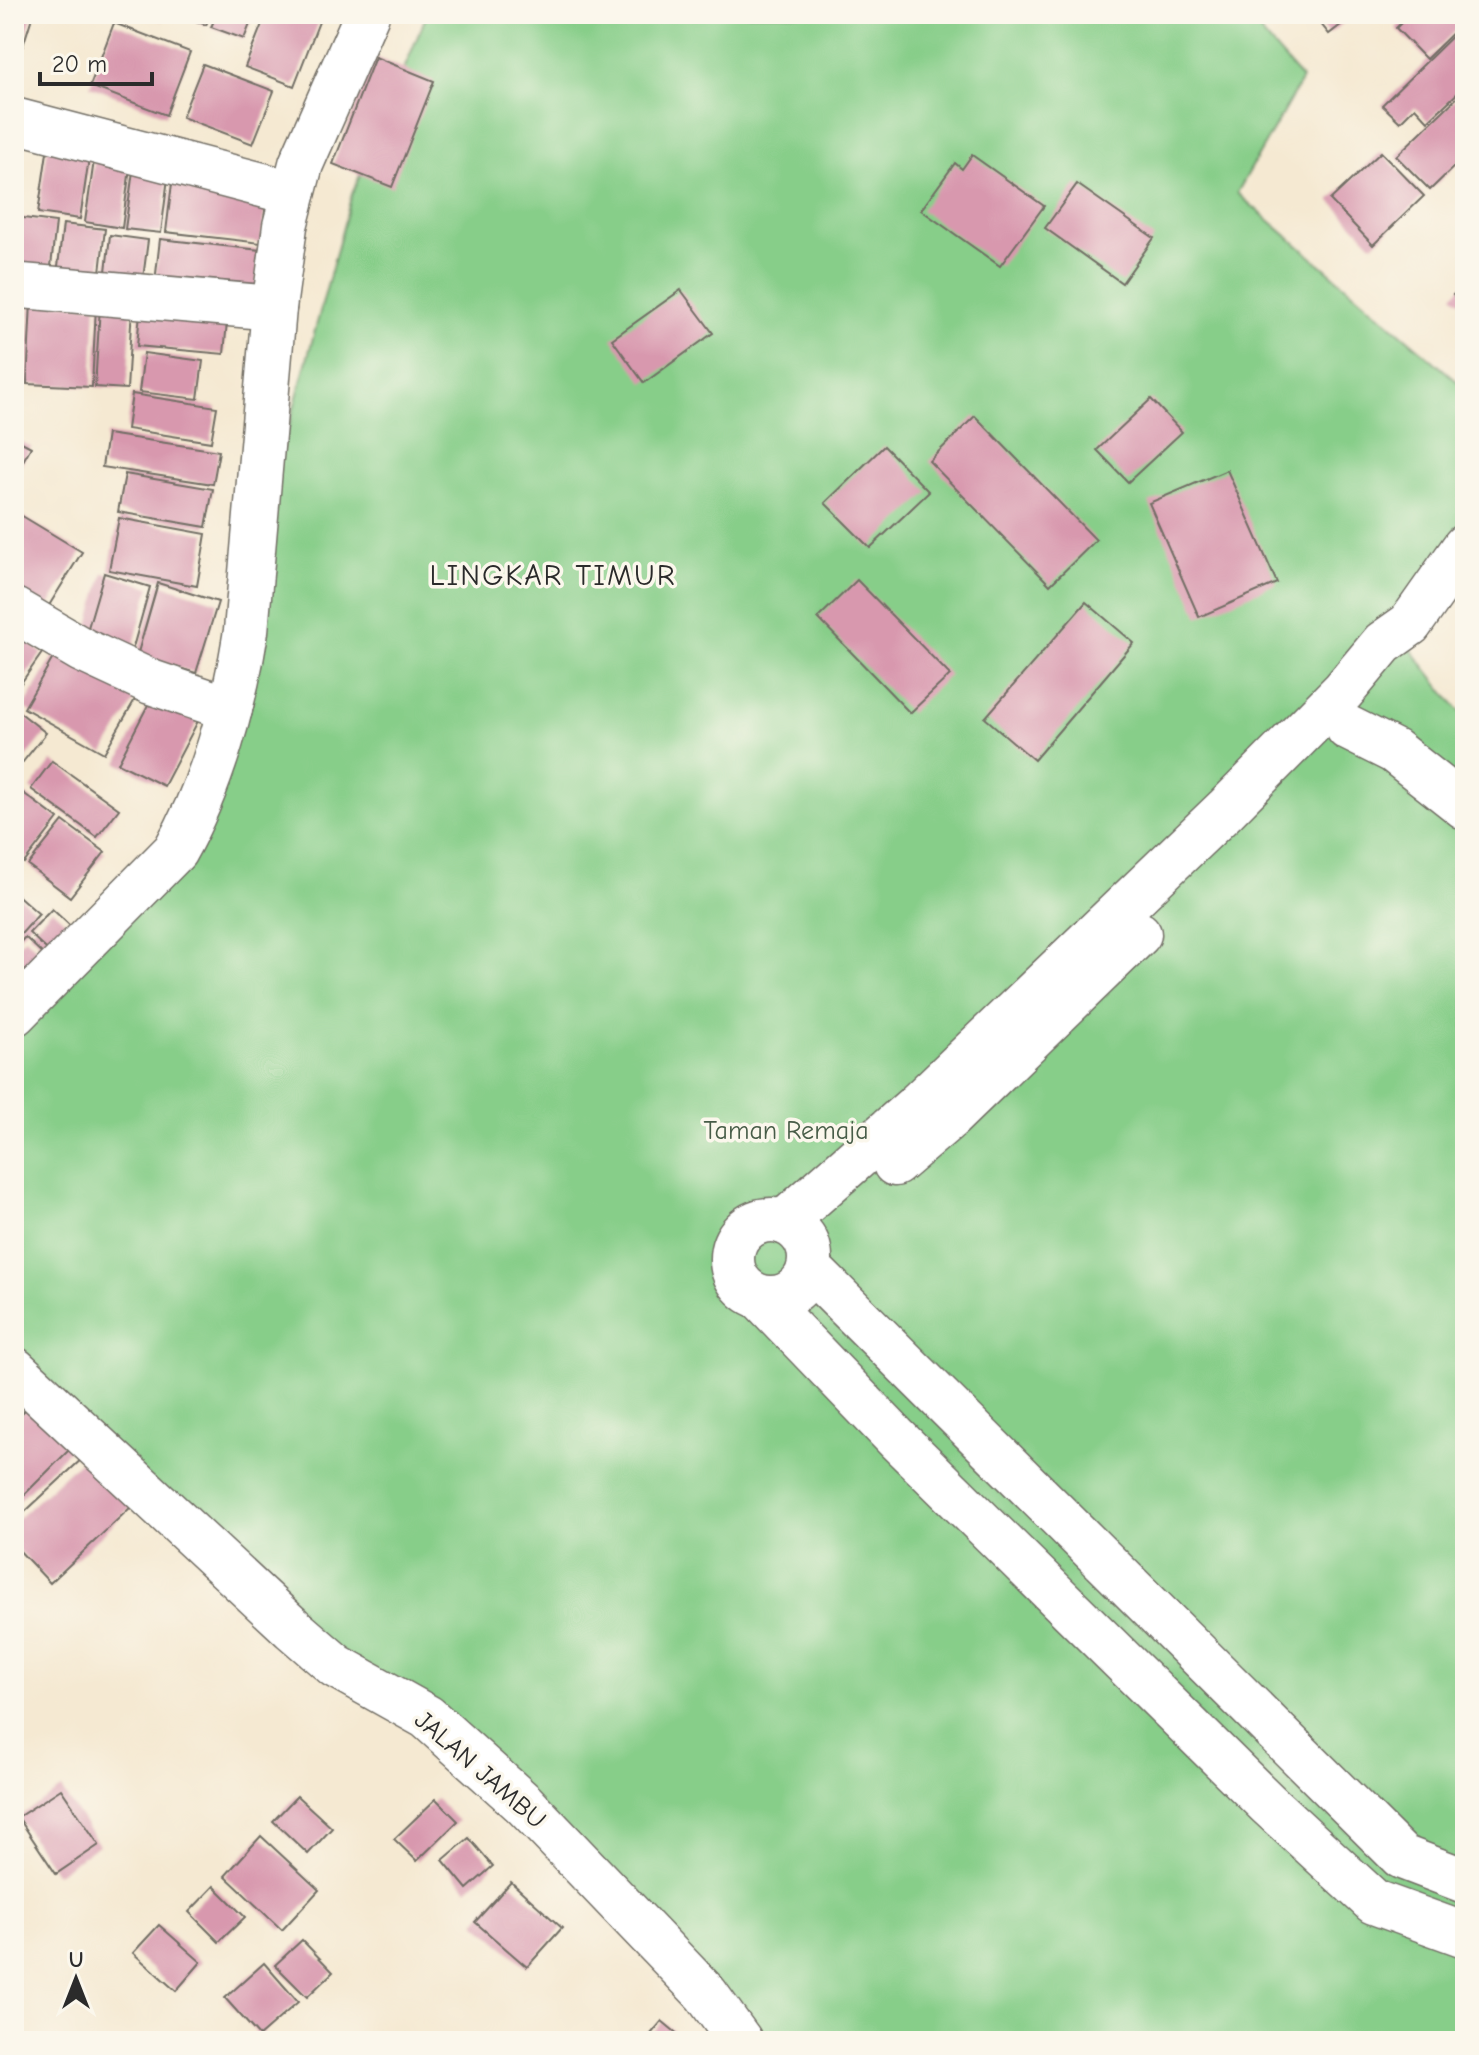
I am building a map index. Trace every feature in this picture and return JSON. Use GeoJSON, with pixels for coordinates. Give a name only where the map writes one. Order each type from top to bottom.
{"type":"FeatureCollection","features":[{"type":"Feature","properties":{"kind":"street"},"geometry":{"type":"LineString","coordinates":[[14,1014],[175,851],[194,819],[240,676],[274,308],[285,226],[301,164],[367,14]]}},
{"type":"Feature","properties":{"kind":"street"},"geometry":{"type":"LineString","coordinates":[[14,120],[293,193]]}},
{"type":"Feature","properties":{"kind":"street"},"geometry":{"type":"LineString","coordinates":[[22,286],[274,308]]}},
{"type":"Feature","properties":{"kind":"street"},"geometry":{"type":"LineString","coordinates":[[760,1297],[777,1298],[793,1292],[804,1282],[800,1244],[915,1107],[1226,809],[1343,691],[1383,643],[1410,624],[1465,546]]}},
{"type":"Feature","properties":{"kind":"street"},"geometry":{"type":"LineString","coordinates":[[14,610],[82,650],[151,682],[230,709]]}},
{"type":"Feature","properties":{"kind":"street"},"geometry":{"type":"LineString","coordinates":[[800,1244],[950,1117],[1348,728],[1405,658],[1410,624]]}},
{"type":"Feature","properties":{"kind":"street"},"geometry":{"type":"LineString","coordinates":[[1348,728],[1394,751],[1465,807]]}},
{"type":"Feature","properties":{"kind":"street"},"geometry":{"type":"LineString","coordinates":[[1465,1881],[1402,1857],[800,1244],[769,1220],[754,1224],[742,1233],[733,1246],[731,1261],[735,1276],[745,1290],[760,1297],[919,1461],[1257,1793],[1374,1902],[1465,1935]]}},
{"type":"Feature","properties":{"kind":"street","name":"JALAN JAMBU"},"geometry":{"type":"LineString","coordinates":[[14,1369],[325,1657],[427,1717],[524,1804],[706,1994],[740,2041]]}},
{"type":"Feature","properties":{"kind":"green space","name":"Taman Remaja"},"geometry":{"type":"Polygon","coordinates":[[[427,14],[1245,14],[1302,79],[1237,193],[1465,388],[1465,535],[1396,630],[1465,718],[1465,2041],[744,2041],[475,1766],[14,1385],[14,1027],[183,817],[352,194],[427,14]]]}},
{"type":"Feature","properties":{"kind":"building"},"geometry":{"type":"Polygon","coordinates":[[[14,14],[33,14],[15,71],[14,71],[14,14]]]}},
{"type":"Feature","properties":{"kind":"building"},"geometry":{"type":"Polygon","coordinates":[[[144,14],[165,14],[162,21],[144,14]]]}},
{"type":"Feature","properties":{"kind":"building"},"geometry":{"type":"Polygon","coordinates":[[[178,14],[211,14],[206,25],[178,14]]]}},
{"type":"Feature","properties":{"kind":"building"},"geometry":{"type":"Polygon","coordinates":[[[217,14],[254,14],[244,39],[211,27],[217,14]]]}},
{"type":"Feature","properties":{"kind":"building"},"geometry":{"type":"Polygon","coordinates":[[[266,14],[322,14],[294,86],[245,67],[266,14]]]}},
{"type":"Feature","properties":{"kind":"building"},"geometry":{"type":"Polygon","coordinates":[[[1313,14],[1355,14],[1329,34],[1313,14]]]}},
{"type":"Feature","properties":{"kind":"building"},"geometry":{"type":"Polygon","coordinates":[[[1410,14],[1465,14],[1465,21],[1426,59],[1396,28],[1410,14]]]}},
{"type":"Feature","properties":{"kind":"building"},"geometry":{"type":"Polygon","coordinates":[[[114,23],[190,52],[166,115],[90,86],[114,23]]]}},
{"type":"Feature","properties":{"kind":"building"},"geometry":{"type":"Polygon","coordinates":[[[1465,24],[1465,86],[1428,121],[1415,107],[1400,122],[1382,105],[1465,24]]]}},
{"type":"Feature","properties":{"kind":"building"},"geometry":{"type":"Polygon","coordinates":[[[375,57],[434,81],[392,187],[333,164],[375,57]]]}},
{"type":"Feature","properties":{"kind":"building"},"geometry":{"type":"Polygon","coordinates":[[[203,64],[274,91],[253,144],[182,117],[203,64]]]}},
{"type":"Feature","properties":{"kind":"building"},"geometry":{"type":"Polygon","coordinates":[[[1465,90],[1465,156],[1430,190],[1396,156],[1465,90]]]}},
{"type":"Feature","properties":{"kind":"building"},"geometry":{"type":"Polygon","coordinates":[[[50,132],[92,138],[80,219],[38,213],[50,132]]]}},
{"type":"Feature","properties":{"kind":"building"},"geometry":{"type":"Polygon","coordinates":[[[97,140],[133,145],[122,228],[85,222],[97,140]]]}},
{"type":"Feature","properties":{"kind":"building"},"geometry":{"type":"Polygon","coordinates":[[[136,149],[171,154],[161,233],[125,229],[136,149]]]}},
{"type":"Feature","properties":{"kind":"building"},"geometry":{"type":"Polygon","coordinates":[[[1381,152],[1424,196],[1373,245],[1330,200],[1381,152]]]}},
{"type":"Feature","properties":{"kind":"building"},"geometry":{"type":"Polygon","coordinates":[[[972,155],[1044,206],[1000,266],[921,210],[955,163],[962,169],[972,155]]]}},
{"type":"Feature","properties":{"kind":"building"},"geometry":{"type":"Polygon","coordinates":[[[174,167],[269,179],[261,243],[166,232],[174,167]]]}},
{"type":"Feature","properties":{"kind":"building"},"geometry":{"type":"Polygon","coordinates":[[[1077,184],[1154,238],[1122,283],[1045,228],[1077,184]]]}},
{"type":"Feature","properties":{"kind":"building"},"geometry":{"type":"Polygon","coordinates":[[[15,217],[56,222],[50,275],[14,270],[15,217]]]}},
{"type":"Feature","properties":{"kind":"building"},"geometry":{"type":"Polygon","coordinates":[[[63,224],[105,229],[99,281],[57,275],[63,224]]]}},
{"type":"Feature","properties":{"kind":"building"},"geometry":{"type":"Polygon","coordinates":[[[110,235],[148,240],[142,286],[105,281],[110,235]]]}},
{"type":"Feature","properties":{"kind":"building"},"geometry":{"type":"Polygon","coordinates":[[[160,239],[260,250],[255,302],[154,291],[160,239]]]}},
{"type":"Feature","properties":{"kind":"building"},"geometry":{"type":"Polygon","coordinates":[[[1465,283],[1465,306],[1453,295],[1465,283]]]}},
{"type":"Feature","properties":{"kind":"building"},"geometry":{"type":"Polygon","coordinates":[[[681,290],[713,333],[644,383],[612,339],[681,290]]]}},
{"type":"Feature","properties":{"kind":"building"},"geometry":{"type":"Polygon","coordinates":[[[141,301],[228,310],[224,354],[137,346],[141,301]]]}},
{"type":"Feature","properties":{"kind":"building"},"geometry":{"type":"Polygon","coordinates":[[[31,302],[96,306],[92,387],[27,384],[31,302]]]}},
{"type":"Feature","properties":{"kind":"building"},"geometry":{"type":"Polygon","coordinates":[[[100,306],[132,308],[127,389],[95,387],[100,306]]]}},
{"type":"Feature","properties":{"kind":"building"},"geometry":{"type":"Polygon","coordinates":[[[144,353],[203,361],[198,399],[139,392],[144,353]]]}},
{"type":"Feature","properties":{"kind":"building"},"geometry":{"type":"Polygon","coordinates":[[[132,394],[217,407],[211,442],[127,429],[132,394]]]}},
{"type":"Feature","properties":{"kind":"building"},"geometry":{"type":"Polygon","coordinates":[[[1151,399],[1182,432],[1128,482],[1097,450],[1151,399]]]}},
{"type":"Feature","properties":{"kind":"building"},"geometry":{"type":"Polygon","coordinates":[[[975,416],[1096,540],[1050,585],[929,461],[975,416]]]}},
{"type":"Feature","properties":{"kind":"building"},"geometry":{"type":"Polygon","coordinates":[[[107,434],[219,451],[213,484],[102,467],[107,434]]]}},
{"type":"Feature","properties":{"kind":"building"},"geometry":{"type":"Polygon","coordinates":[[[14,438],[31,447],[14,477],[14,438]]]}},
{"type":"Feature","properties":{"kind":"building"},"geometry":{"type":"Polygon","coordinates":[[[884,446],[929,492],[870,548],[825,503],[884,446]]]}},
{"type":"Feature","properties":{"kind":"building"},"geometry":{"type":"Polygon","coordinates":[[[1227,470],[1277,583],[1199,617],[1149,503],[1227,470]]]}},
{"type":"Feature","properties":{"kind":"building"},"geometry":{"type":"Polygon","coordinates":[[[125,474],[213,489],[206,527],[118,512],[125,474]]]}},
{"type":"Feature","properties":{"kind":"building"},"geometry":{"type":"Polygon","coordinates":[[[14,511],[82,552],[45,612],[14,593],[14,511]]]}},
{"type":"Feature","properties":{"kind":"building"},"geometry":{"type":"Polygon","coordinates":[[[119,518],[206,534],[197,586],[109,570],[119,518]]]}},
{"type":"Feature","properties":{"kind":"building"},"geometry":{"type":"Polygon","coordinates":[[[104,573],[150,587],[132,651],[85,638],[104,573]]]}},
{"type":"Feature","properties":{"kind":"building"},"geometry":{"type":"Polygon","coordinates":[[[857,580],[950,675],[910,713],[818,618],[857,580]]]}},
{"type":"Feature","properties":{"kind":"building"},"geometry":{"type":"Polygon","coordinates":[[[158,583],[218,602],[196,673],[137,656],[158,583]]]}},
{"type":"Feature","properties":{"kind":"building"},"geometry":{"type":"Polygon","coordinates":[[[1086,602],[1134,643],[1034,760],[985,718],[1086,602]]]}},
{"type":"Feature","properties":{"kind":"building"},"geometry":{"type":"Polygon","coordinates":[[[14,633],[42,653],[14,693],[14,633]]]}},
{"type":"Feature","properties":{"kind":"building"},"geometry":{"type":"Polygon","coordinates":[[[57,651],[137,696],[104,753],[24,708],[57,651]]]}},
{"type":"Feature","properties":{"kind":"building"},"geometry":{"type":"Polygon","coordinates":[[[152,697],[198,721],[164,786],[118,763],[152,697]]]}},
{"type":"Feature","properties":{"kind":"building"},"geometry":{"type":"Polygon","coordinates":[[[18,711],[46,733],[14,773],[14,715],[18,711]]]}},
{"type":"Feature","properties":{"kind":"building"},"geometry":{"type":"Polygon","coordinates":[[[52,761],[119,809],[97,837],[31,789],[52,761]]]}},
{"type":"Feature","properties":{"kind":"building"},"geometry":{"type":"Polygon","coordinates":[[[14,786],[58,819],[24,863],[14,855],[14,786]]]}},
{"type":"Feature","properties":{"kind":"building"},"geometry":{"type":"Polygon","coordinates":[[[63,821],[105,852],[70,897],[28,865],[63,821]]]}},
{"type":"Feature","properties":{"kind":"building"},"geometry":{"type":"Polygon","coordinates":[[[14,892],[39,914],[14,942],[14,892]]]}},
{"type":"Feature","properties":{"kind":"building"},"geometry":{"type":"Polygon","coordinates":[[[52,909],[80,935],[57,959],[29,933],[52,909]]]}},
{"type":"Feature","properties":{"kind":"building"},"geometry":{"type":"Polygon","coordinates":[[[25,937],[46,957],[14,992],[14,949],[25,937]]]}},
{"type":"Feature","properties":{"kind":"building"},"geometry":{"type":"Polygon","coordinates":[[[39,1396],[81,1438],[14,1505],[14,1421],[39,1396]]]}},
{"type":"Feature","properties":{"kind":"building"},"geometry":{"type":"Polygon","coordinates":[[[84,1457],[131,1507],[50,1583],[14,1545],[14,1522],[84,1457]]]}},
{"type":"Feature","properties":{"kind":"building"},"geometry":{"type":"Polygon","coordinates":[[[61,1789],[99,1845],[56,1874],[18,1817],[61,1789]]]}},
{"type":"Feature","properties":{"kind":"building"},"geometry":{"type":"Polygon","coordinates":[[[297,1796],[332,1828],[308,1854],[273,1821],[297,1796]]]}},
{"type":"Feature","properties":{"kind":"building"},"geometry":{"type":"Polygon","coordinates":[[[436,1799],[458,1821],[417,1861],[394,1839],[436,1799]]]}},
{"type":"Feature","properties":{"kind":"building"},"geometry":{"type":"Polygon","coordinates":[[[261,1836],[319,1890],[282,1930],[225,1876],[261,1836]]]}},
{"type":"Feature","properties":{"kind":"building"},"geometry":{"type":"Polygon","coordinates":[[[469,1838],[493,1866],[467,1889],[443,1860],[469,1838]]]}},
{"type":"Feature","properties":{"kind":"building"},"geometry":{"type":"Polygon","coordinates":[[[511,1882],[562,1928],[527,1967],[475,1922],[511,1882]]]}},
{"type":"Feature","properties":{"kind":"building"},"geometry":{"type":"Polygon","coordinates":[[[214,1886],[245,1917],[219,1942],[189,1912],[214,1886]]]}},
{"type":"Feature","properties":{"kind":"building"},"geometry":{"type":"Polygon","coordinates":[[[159,1925],[201,1962],[176,1991],[133,1953],[159,1925]]]}},
{"type":"Feature","properties":{"kind":"building"},"geometry":{"type":"Polygon","coordinates":[[[302,1940],[333,1972],[307,1997],[275,1965],[302,1940]]]}},
{"type":"Feature","properties":{"kind":"building"},"geometry":{"type":"Polygon","coordinates":[[[264,1963],[298,2002],[259,2036],[225,1998],[264,1963]]]}},
{"type":"Feature","properties":{"kind":"building"},"geometry":{"type":"Polygon","coordinates":[[[662,2021],[686,2041],[645,2041],[662,2021]]]}},
{"type":"Feature","properties":{"kind":"district","name":"LINGKAR TIMUR"},"geometry":{"type":"Point","coordinates":[553,575]}}]}
